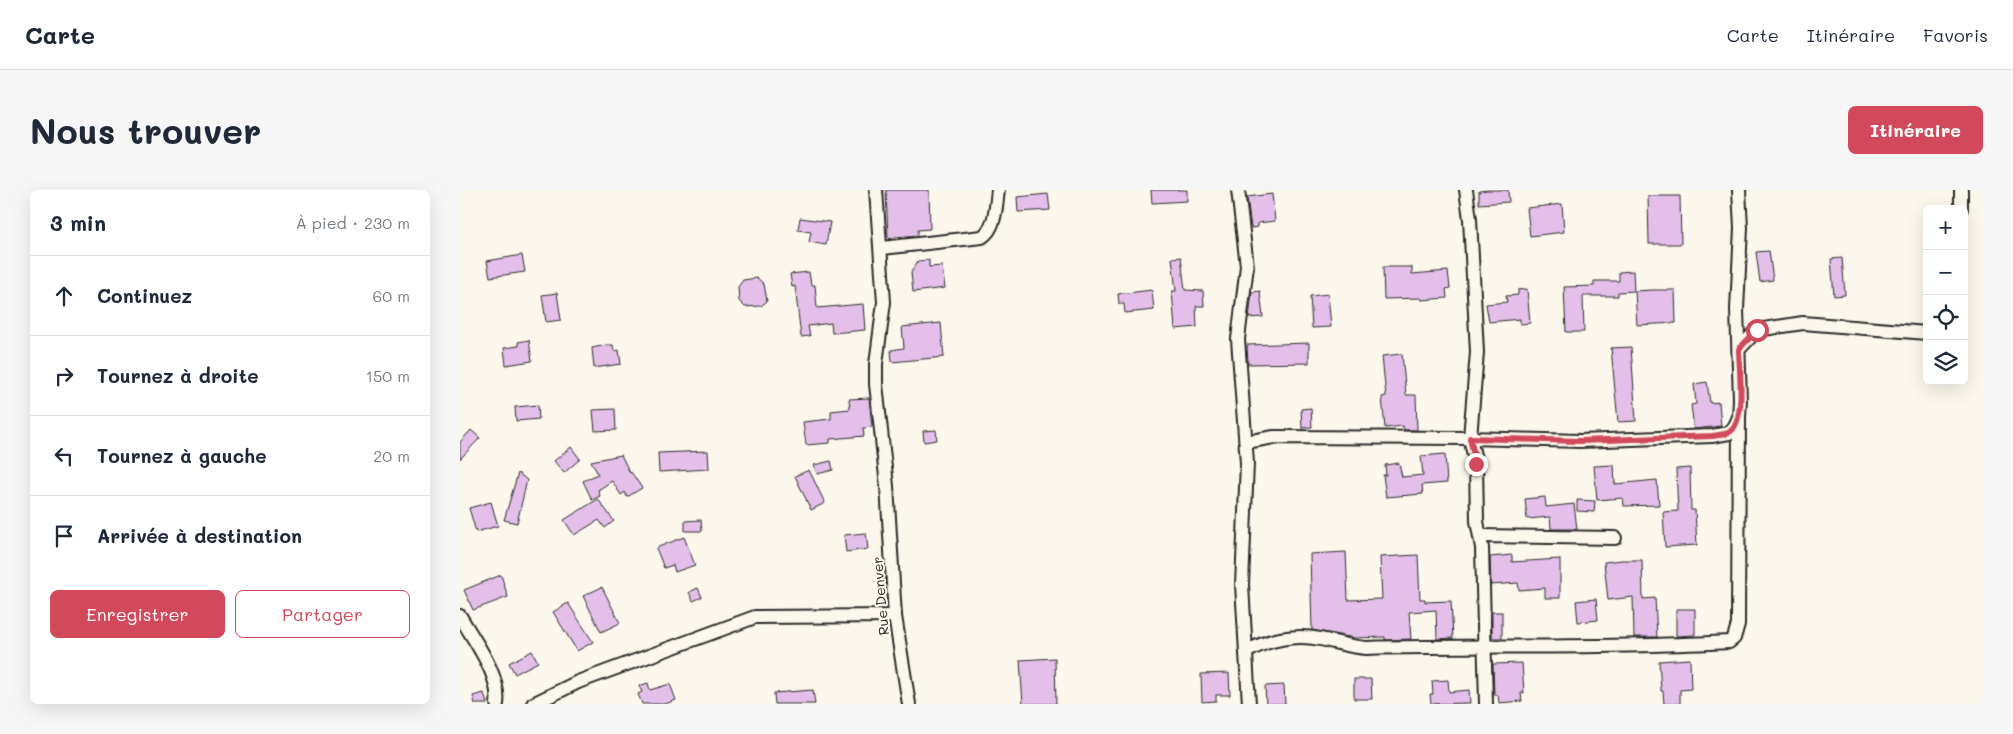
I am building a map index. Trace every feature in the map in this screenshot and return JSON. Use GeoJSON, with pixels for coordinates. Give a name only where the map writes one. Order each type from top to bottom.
{"type":"FeatureCollection","features":[{"type":"Feature","properties":{"kind":"street","name":"Rue Denver"},"geometry":{"type":"LineString","coordinates":[[876,190],[882,248],[884,302],[876,364],[876,384],[887,486],[895,616],[909,704]]}},
{"type":"Feature","properties":{"kind":"street"},"geometry":{"type":"LineString","coordinates":[[882,248],[982,238],[988,234],[993,221],[998,190]]}},
{"type":"Feature","properties":{"kind":"street"},"geometry":{"type":"LineString","coordinates":[[1238,190],[1247,266],[1238,339],[1246,442],[1242,585],[1248,704]]}},
{"type":"Feature","properties":{"kind":"street"},"geometry":{"type":"LineString","coordinates":[[1466,190],[1470,219],[1476,352],[1470,438],[1476,464],[1477,521],[1482,548],[1486,704]]}},
{"type":"Feature","properties":{"kind":"street"},"geometry":{"type":"LineString","coordinates":[[1246,652],[1257,645],[1272,640],[1306,637],[1357,648],[1483,645],[1678,645],[1730,642],[1734,638],[1738,624],[1740,400],[1737,309],[1740,228],[1739,190]]}},
{"type":"Feature","properties":{"kind":"street"},"geometry":{"type":"LineString","coordinates":[[1960,190],[1961,205]]}},
{"type":"Feature","properties":{"kind":"street"},"geometry":{"type":"LineString","coordinates":[[1739,349],[1757,330],[1803,323],[1923,333]]}},
{"type":"Feature","properties":{"kind":"street"},"geometry":{"type":"LineString","coordinates":[[1246,442],[1274,437],[1470,438],[1580,441],[1712,436],[1729,433],[1739,417]]}},
{"type":"Feature","properties":{"kind":"street"},"geometry":{"type":"LineString","coordinates":[[1480,536],[1615,538]]}},
{"type":"Feature","properties":{"kind":"street"},"geometry":{"type":"LineString","coordinates":[[460,616],[494,679],[498,692],[497,704]]}},
{"type":"Feature","properties":{"kind":"street"},"geometry":{"type":"LineString","coordinates":[[533,704],[578,682],[754,617],[895,616]]}},
{"type":"Feature","properties":{"kind":"building"},"geometry":{"type":"Polygon","coordinates":[[[886,190],[929,190],[930,229],[918,230],[918,235],[890,239],[888,237],[886,190]]]}},
{"type":"Feature","properties":{"kind":"building"},"geometry":{"type":"Polygon","coordinates":[[[1151,190],[1187,190],[1187,201],[1152,203],[1151,190]]]}},
{"type":"Feature","properties":{"kind":"building"},"geometry":{"type":"Polygon","coordinates":[[[1508,190],[1509,202],[1479,204],[1479,191],[1508,190]]]}},
{"type":"Feature","properties":{"kind":"building"},"geometry":{"type":"Polygon","coordinates":[[[1048,194],[1050,210],[1018,212],[1017,197],[1048,194]]]}},
{"type":"Feature","properties":{"kind":"building"},"geometry":{"type":"Polygon","coordinates":[[[1272,194],[1275,221],[1258,223],[1258,227],[1251,228],[1247,197],[1272,194]]]}},
{"type":"Feature","properties":{"kind":"building"},"geometry":{"type":"Polygon","coordinates":[[[1648,196],[1680,196],[1681,244],[1649,244],[1648,196]]]}},
{"type":"Feature","properties":{"kind":"building"},"geometry":{"type":"Polygon","coordinates":[[[1562,204],[1564,232],[1530,236],[1527,208],[1562,204]]]}},
{"type":"Feature","properties":{"kind":"building"},"geometry":{"type":"Polygon","coordinates":[[[800,218],[830,222],[826,245],[809,242],[811,232],[798,230],[800,218]]]}},
{"type":"Feature","properties":{"kind":"building"},"geometry":{"type":"Polygon","coordinates":[[[1769,251],[1773,280],[1760,282],[1756,252],[1769,251]]]}},
{"type":"Feature","properties":{"kind":"building"},"geometry":{"type":"Polygon","coordinates":[[[522,255],[525,272],[490,277],[487,261],[522,255]]]}},
{"type":"Feature","properties":{"kind":"building"},"geometry":{"type":"Polygon","coordinates":[[[1181,257],[1185,290],[1203,291],[1204,306],[1196,306],[1197,327],[1175,329],[1172,291],[1176,291],[1172,258],[1181,257]]]}},
{"type":"Feature","properties":{"kind":"building"},"geometry":{"type":"Polygon","coordinates":[[[1842,258],[1845,295],[1834,296],[1831,259],[1842,258]]]}},
{"type":"Feature","properties":{"kind":"building"},"geometry":{"type":"Polygon","coordinates":[[[929,260],[929,267],[942,266],[945,288],[913,292],[911,272],[918,261],[929,260]]]}},
{"type":"Feature","properties":{"kind":"building"},"geometry":{"type":"Polygon","coordinates":[[[1383,267],[1412,267],[1412,274],[1448,271],[1450,288],[1446,289],[1447,298],[1421,300],[1421,298],[1384,299],[1383,267]]]}},
{"type":"Feature","properties":{"kind":"building"},"geometry":{"type":"Polygon","coordinates":[[[1633,271],[1634,291],[1618,292],[1618,296],[1583,296],[1584,332],[1566,332],[1564,287],[1594,286],[1594,281],[1619,281],[1619,272],[1633,271]]]}},
{"type":"Feature","properties":{"kind":"building"},"geometry":{"type":"Polygon","coordinates":[[[809,272],[811,285],[815,285],[817,308],[863,304],[865,330],[832,333],[831,323],[808,326],[810,336],[801,337],[795,286],[792,287],[790,274],[809,272]]]}},
{"type":"Feature","properties":{"kind":"building"},"geometry":{"type":"Polygon","coordinates":[[[757,278],[764,284],[767,301],[761,306],[745,307],[739,301],[738,287],[743,280],[757,278]]]}},
{"type":"Feature","properties":{"kind":"building"},"geometry":{"type":"Polygon","coordinates":[[[1527,289],[1530,323],[1520,324],[1520,319],[1489,322],[1486,304],[1507,302],[1506,296],[1518,295],[1518,290],[1527,289]]]}},
{"type":"Feature","properties":{"kind":"building"},"geometry":{"type":"Polygon","coordinates":[[[1152,290],[1154,310],[1125,313],[1124,304],[1119,304],[1118,294],[1152,290]]]}},
{"type":"Feature","properties":{"kind":"building"},"geometry":{"type":"Polygon","coordinates":[[[1675,290],[1676,323],[1637,325],[1635,291],[1675,290]]]}},
{"type":"Feature","properties":{"kind":"building"},"geometry":{"type":"Polygon","coordinates":[[[1260,291],[1263,317],[1249,318],[1252,292],[1260,291]]]}},
{"type":"Feature","properties":{"kind":"building"},"geometry":{"type":"Polygon","coordinates":[[[557,293],[561,320],[546,322],[542,295],[557,293]]]}},
{"type":"Feature","properties":{"kind":"building"},"geometry":{"type":"Polygon","coordinates":[[[1328,294],[1331,327],[1312,328],[1310,296],[1328,294]]]}},
{"type":"Feature","properties":{"kind":"building"},"geometry":{"type":"Polygon","coordinates":[[[941,323],[944,357],[892,362],[891,350],[904,348],[902,327],[941,323]]]}},
{"type":"Feature","properties":{"kind":"building"},"geometry":{"type":"Polygon","coordinates":[[[529,340],[532,361],[506,365],[504,348],[519,346],[518,342],[529,340]]]}},
{"type":"Feature","properties":{"kind":"building"},"geometry":{"type":"Polygon","coordinates":[[[1309,343],[1309,363],[1248,364],[1247,345],[1309,343]]]}},
{"type":"Feature","properties":{"kind":"building"},"geometry":{"type":"Polygon","coordinates":[[[613,345],[614,351],[619,350],[621,364],[594,368],[592,348],[613,345]]]}},
{"type":"Feature","properties":{"kind":"building"},"geometry":{"type":"Polygon","coordinates":[[[1631,347],[1636,421],[1618,422],[1611,348],[1631,347]]]}},
{"type":"Feature","properties":{"kind":"building"},"geometry":{"type":"Polygon","coordinates":[[[1402,354],[1406,395],[1416,395],[1417,430],[1404,430],[1403,426],[1385,428],[1382,397],[1386,396],[1382,356],[1402,354]]]}},
{"type":"Feature","properties":{"kind":"building"},"geometry":{"type":"Polygon","coordinates":[[[1707,382],[1710,403],[1719,402],[1721,426],[1694,429],[1691,405],[1696,404],[1694,384],[1707,382]]]}},
{"type":"Feature","properties":{"kind":"building"},"geometry":{"type":"Polygon","coordinates":[[[869,398],[872,427],[863,428],[864,436],[830,439],[830,443],[806,445],[803,422],[831,419],[831,411],[850,409],[849,399],[869,398]]]}},
{"type":"Feature","properties":{"kind":"building"},"geometry":{"type":"Polygon","coordinates":[[[538,405],[539,419],[516,421],[515,407],[538,405]]]}},
{"type":"Feature","properties":{"kind":"building"},"geometry":{"type":"Polygon","coordinates":[[[1311,408],[1312,427],[1302,428],[1301,409],[1311,408]]]}},
{"type":"Feature","properties":{"kind":"building"},"geometry":{"type":"Polygon","coordinates":[[[615,409],[616,430],[595,431],[593,410],[615,409]]]}},
{"type":"Feature","properties":{"kind":"building"},"geometry":{"type":"Polygon","coordinates":[[[471,430],[480,438],[460,459],[460,442],[471,430]]]}},
{"type":"Feature","properties":{"kind":"building"},"geometry":{"type":"Polygon","coordinates":[[[936,430],[937,440],[924,442],[923,431],[936,430]]]}},
{"type":"Feature","properties":{"kind":"building"},"geometry":{"type":"Polygon","coordinates":[[[571,447],[580,459],[564,473],[554,461],[571,447]]]}},
{"type":"Feature","properties":{"kind":"building"},"geometry":{"type":"Polygon","coordinates":[[[708,451],[709,469],[659,472],[658,453],[708,451]]]}},
{"type":"Feature","properties":{"kind":"building"},"geometry":{"type":"Polygon","coordinates":[[[1445,454],[1447,483],[1422,485],[1423,494],[1386,497],[1383,475],[1386,475],[1385,465],[1399,463],[1402,477],[1423,475],[1421,456],[1445,454]]]}},
{"type":"Feature","properties":{"kind":"building"},"geometry":{"type":"Polygon","coordinates":[[[621,455],[630,473],[642,488],[627,497],[625,492],[621,495],[612,481],[598,490],[600,496],[592,500],[583,481],[598,474],[591,461],[621,455]]]}},
{"type":"Feature","properties":{"kind":"building"},"geometry":{"type":"Polygon","coordinates":[[[831,461],[833,470],[817,474],[814,465],[831,461]]]}},
{"type":"Feature","properties":{"kind":"building"},"geometry":{"type":"Polygon","coordinates":[[[1614,465],[1615,484],[1657,480],[1659,505],[1624,506],[1623,498],[1597,500],[1594,466],[1614,465]]]}},
{"type":"Feature","properties":{"kind":"building"},"geometry":{"type":"Polygon","coordinates":[[[1690,468],[1691,510],[1695,510],[1697,545],[1665,547],[1663,512],[1678,511],[1676,469],[1690,468]]]}},
{"type":"Feature","properties":{"kind":"building"},"geometry":{"type":"Polygon","coordinates":[[[809,470],[825,503],[811,510],[795,476],[809,470]]]}},
{"type":"Feature","properties":{"kind":"building"},"geometry":{"type":"Polygon","coordinates":[[[518,473],[527,480],[517,523],[504,520],[518,473]]]}},
{"type":"Feature","properties":{"kind":"building"},"geometry":{"type":"Polygon","coordinates":[[[1545,497],[1546,507],[1574,504],[1577,529],[1551,529],[1550,517],[1527,519],[1525,499],[1545,497]]]}},
{"type":"Feature","properties":{"kind":"building"},"geometry":{"type":"Polygon","coordinates":[[[598,499],[614,521],[605,528],[599,520],[574,535],[564,520],[598,499]]]}},
{"type":"Feature","properties":{"kind":"building"},"geometry":{"type":"Polygon","coordinates":[[[1577,500],[1595,501],[1594,512],[1577,511],[1577,500]]]}},
{"type":"Feature","properties":{"kind":"building"},"geometry":{"type":"Polygon","coordinates":[[[491,502],[498,526],[476,532],[469,508],[491,502]]]}},
{"type":"Feature","properties":{"kind":"building"},"geometry":{"type":"Polygon","coordinates":[[[701,520],[702,531],[685,531],[685,521],[701,520]]]}},
{"type":"Feature","properties":{"kind":"building"},"geometry":{"type":"Polygon","coordinates":[[[866,533],[868,549],[846,552],[844,535],[866,533]]]}},
{"type":"Feature","properties":{"kind":"building"},"geometry":{"type":"Polygon","coordinates":[[[684,537],[695,565],[675,572],[673,565],[664,568],[656,548],[684,537]]]}},
{"type":"Feature","properties":{"kind":"building"},"geometry":{"type":"Polygon","coordinates":[[[1346,552],[1348,600],[1382,599],[1380,557],[1418,555],[1420,599],[1425,599],[1425,602],[1451,601],[1453,638],[1437,639],[1436,610],[1409,612],[1411,639],[1385,640],[1385,637],[1355,638],[1312,630],[1310,554],[1346,552]]]}},
{"type":"Feature","properties":{"kind":"building"},"geometry":{"type":"Polygon","coordinates":[[[1512,555],[1512,562],[1560,559],[1560,598],[1545,598],[1545,588],[1519,590],[1518,583],[1491,585],[1490,557],[1512,555]]]}},
{"type":"Feature","properties":{"kind":"building"},"geometry":{"type":"Polygon","coordinates":[[[1642,560],[1643,599],[1655,598],[1657,637],[1634,637],[1633,597],[1608,600],[1604,562],[1642,560]]]}},
{"type":"Feature","properties":{"kind":"building"},"geometry":{"type":"Polygon","coordinates":[[[501,575],[508,597],[473,610],[464,590],[501,575]]]}},
{"type":"Feature","properties":{"kind":"building"},"geometry":{"type":"Polygon","coordinates":[[[602,587],[620,623],[601,632],[583,596],[602,587]]]}},
{"type":"Feature","properties":{"kind":"building"},"geometry":{"type":"Polygon","coordinates":[[[698,588],[702,597],[693,601],[689,592],[698,588]]]}},
{"type":"Feature","properties":{"kind":"building"},"geometry":{"type":"Polygon","coordinates":[[[1596,599],[1598,620],[1578,622],[1576,601],[1596,599]]]}},
{"type":"Feature","properties":{"kind":"building"},"geometry":{"type":"Polygon","coordinates":[[[568,603],[593,642],[577,651],[553,612],[568,603]]]}},
{"type":"Feature","properties":{"kind":"building"},"geometry":{"type":"Polygon","coordinates":[[[1676,609],[1695,609],[1695,635],[1676,636],[1676,609]]]}},
{"type":"Feature","properties":{"kind":"building"},"geometry":{"type":"Polygon","coordinates":[[[1492,612],[1502,612],[1502,638],[1492,638],[1492,612]]]}},
{"type":"Feature","properties":{"kind":"building"},"geometry":{"type":"Polygon","coordinates":[[[532,651],[538,662],[515,674],[509,663],[532,651]]]}},
{"type":"Feature","properties":{"kind":"building"},"geometry":{"type":"Polygon","coordinates":[[[1055,658],[1056,704],[1023,704],[1020,660],[1055,658]]]}},
{"type":"Feature","properties":{"kind":"building"},"geometry":{"type":"Polygon","coordinates":[[[1690,659],[1691,689],[1680,690],[1680,704],[1664,704],[1659,661],[1690,659]]]}},
{"type":"Feature","properties":{"kind":"building"},"geometry":{"type":"Polygon","coordinates":[[[1522,663],[1524,693],[1521,693],[1522,701],[1499,703],[1498,695],[1494,695],[1493,664],[1522,663]]]}},
{"type":"Feature","properties":{"kind":"building"},"geometry":{"type":"Polygon","coordinates":[[[1229,673],[1230,695],[1216,695],[1216,701],[1202,702],[1201,674],[1229,673]]]}},
{"type":"Feature","properties":{"kind":"building"},"geometry":{"type":"Polygon","coordinates":[[[1354,679],[1371,679],[1372,699],[1354,699],[1354,679]]]}},
{"type":"Feature","properties":{"kind":"building"},"geometry":{"type":"Polygon","coordinates":[[[1448,680],[1449,692],[1469,690],[1470,703],[1431,704],[1430,694],[1433,694],[1432,681],[1448,680]]]}},
{"type":"Feature","properties":{"kind":"building"},"geometry":{"type":"Polygon","coordinates":[[[648,683],[650,690],[670,684],[676,700],[665,704],[642,704],[638,694],[642,692],[639,686],[648,683]]]}},
{"type":"Feature","properties":{"kind":"building"},"geometry":{"type":"Polygon","coordinates":[[[1284,685],[1285,704],[1266,704],[1265,686],[1284,685]]]}},
{"type":"Feature","properties":{"kind":"building"},"geometry":{"type":"Polygon","coordinates":[[[813,690],[815,704],[775,704],[774,693],[813,690]]]}},
{"type":"Feature","properties":{"kind":"building"},"geometry":{"type":"Polygon","coordinates":[[[484,693],[487,704],[475,704],[473,696],[484,693]]]}},
{"type":"Feature","properties":{"kind":"route"},"geometry":{"type":"LineString","coordinates":[[1476,464],[1470,438],[1580,441],[1712,436],[1729,433],[1739,417],[1739,349],[1757,330]]}}]}
